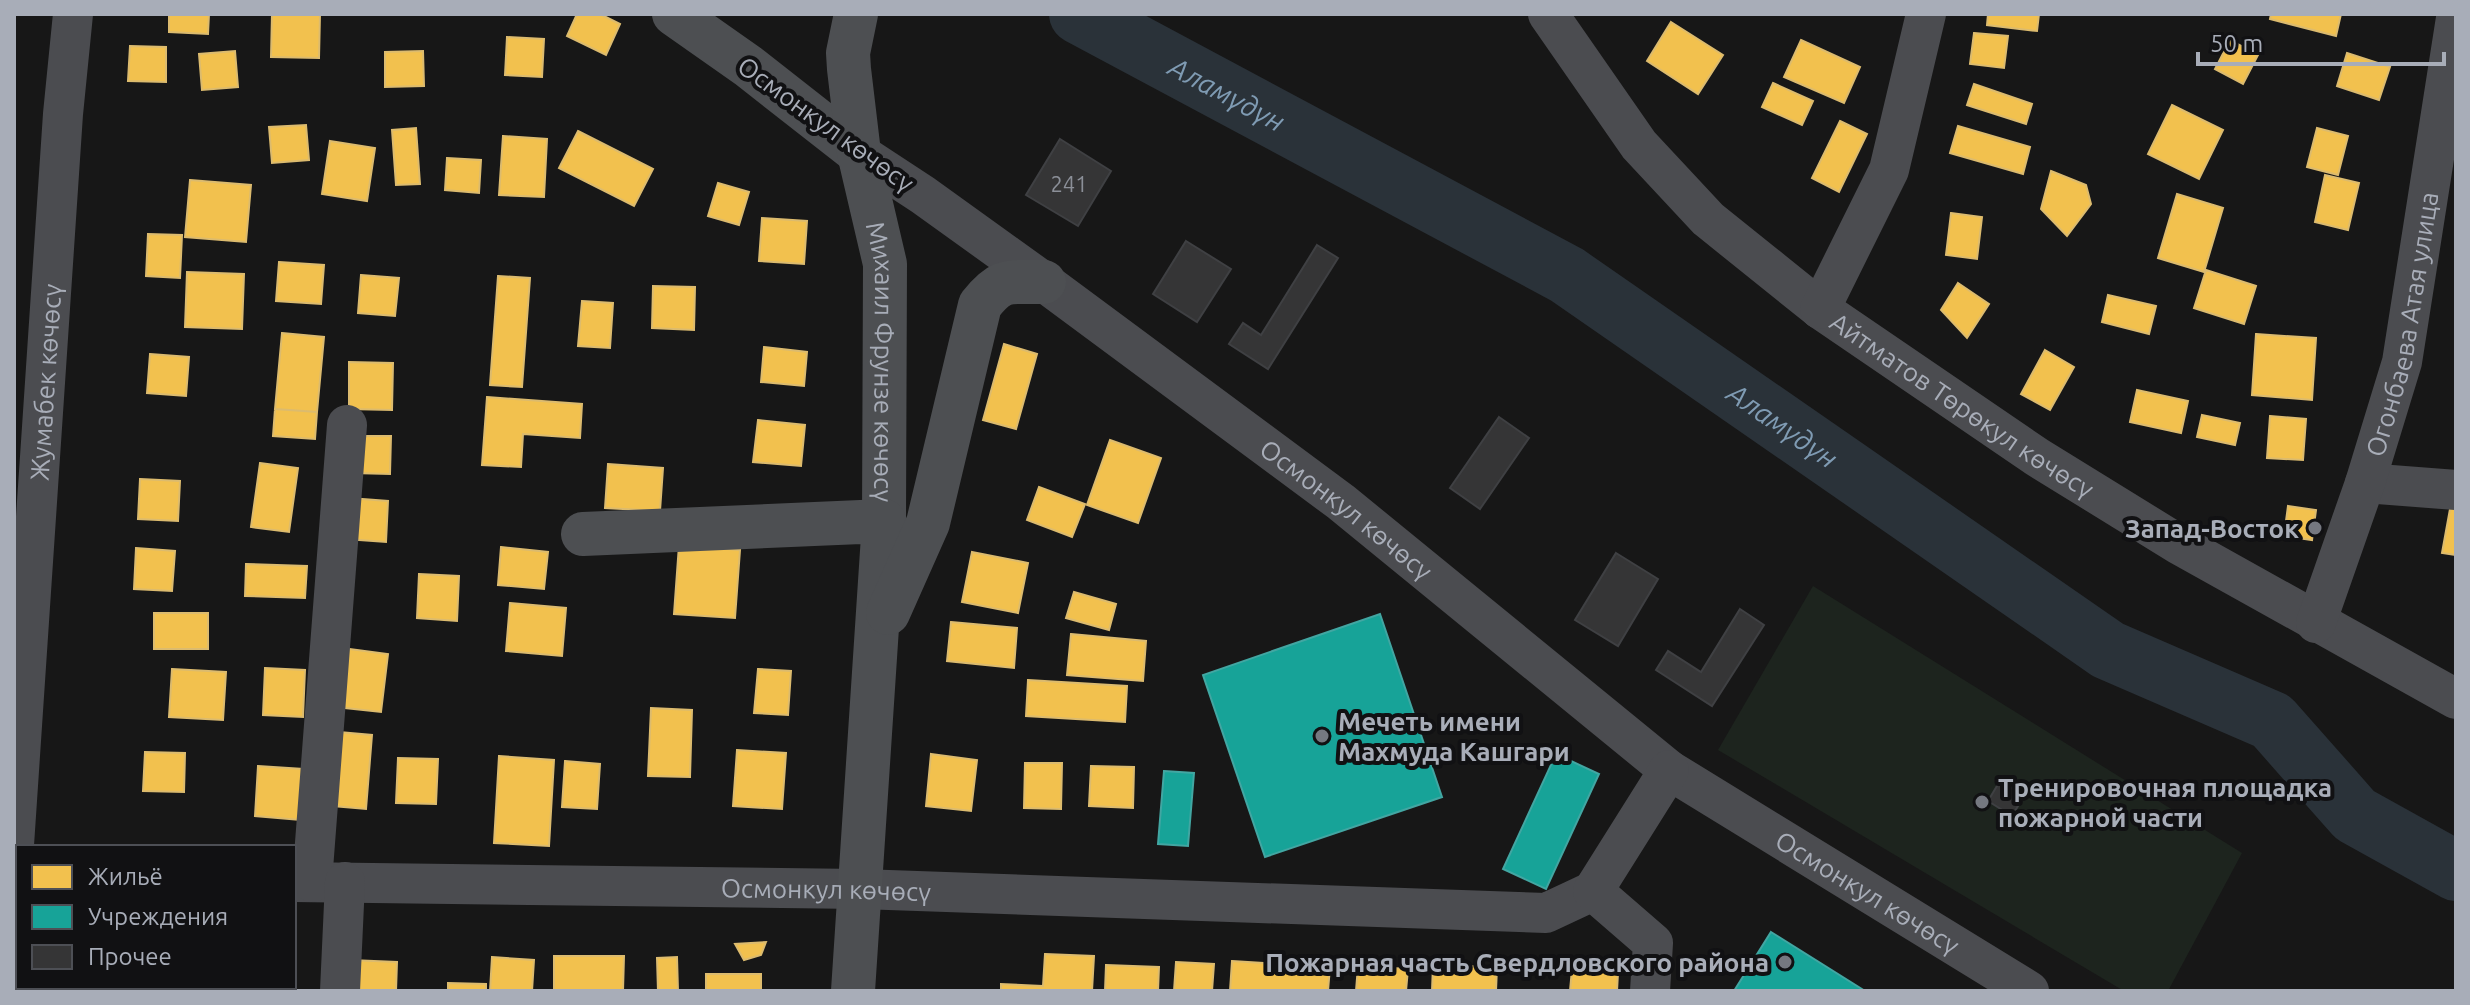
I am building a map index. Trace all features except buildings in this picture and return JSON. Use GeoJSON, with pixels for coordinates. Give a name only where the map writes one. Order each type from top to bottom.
{"type":"FeatureCollection","features":[{"type":"Feature","properties":{"kind":"main road","name":"Осмонкул көчөсү"},"geometry":{"type":"LineString","coordinates":[[674,14],[755,71],[859,153]]}},
{"type":"Feature","properties":{"kind":"main road","name":"Михаил Фрунзе көчөсү"},"geometry":{"type":"LineString","coordinates":[[853,991],[884,521],[885,264],[859,153],[848,53],[856,14]]}},
{"type":"Feature","properties":{"kind":"main road","name":"Михаил Фрунзе көчөсү"},"geometry":{"type":"LineString","coordinates":[[877,637],[928,523],[980,305],[994,287],[1003,283],[1044,282]]}},
{"type":"Feature","properties":{"kind":"main road","name":"Михаил Фрунзе көчөсү"},"geometry":{"type":"LineString","coordinates":[[583,534],[884,521]]}},
{"type":"Feature","properties":{"kind":"street","name":"Жумабек көчөсү"},"geometry":{"type":"LineString","coordinates":[[14,845],[21,626],[73,14]]}},
{"type":"Feature","properties":{"kind":"street","name":"Айтматов Төрөкул көчөсү"},"geometry":{"type":"LineString","coordinates":[[1548,14],[1639,145],[1708,219],[1820,309],[2037,457],[2178,544],[2456,699]]}},
{"type":"Feature","properties":{"kind":"street"},"geometry":{"type":"LineString","coordinates":[[1820,309],[1889,170],[1926,14]]}},
{"type":"Feature","properties":{"kind":"street","name":"Огонбаева Атая улица"},"geometry":{"type":"LineString","coordinates":[[2316,623],[2365,483],[2402,362],[2456,18]]}},
{"type":"Feature","properties":{"kind":"street","name":"Осмонкул көчөсү"},"geometry":{"type":"LineString","coordinates":[[859,153],[1044,282],[1341,502],[1669,770],[2029,991]]}},
{"type":"Feature","properties":{"kind":"street"},"geometry":{"type":"LineString","coordinates":[[340,991],[317,882],[347,425]]}},
{"type":"Feature","properties":{"kind":"street"},"geometry":{"type":"LineString","coordinates":[[2365,483],[2456,490]]}},
{"type":"Feature","properties":{"kind":"street"},"geometry":{"type":"LineString","coordinates":[[1650,991],[1653,943],[1593,891],[1669,770]]}},
{"type":"Feature","properties":{"kind":"street","name":"Осмонкул көчөсү"},"geometry":{"type":"LineString","coordinates":[[317,882],[860,889],[1546,913],[1593,891]]}},
{"type":"Feature","properties":{"kind":"shaded area","name":"Тренировочная площадка пожарной части"},"geometry":{"type":"Polygon","coordinates":[[[1813,586],[2242,853],[2168,991],[2124,991],[1718,750],[1813,586]]]}},
{"type":"Feature","properties":{"kind":"waterway","name":"Аламүдүн"},"geometry":{"type":"LineString","coordinates":[[1079,14],[1567,275],[2108,650],[2272,721],[2355,815],[2456,871]]}},
{"type":"Feature","properties":{"kind":"place","name":"Запад-Восток"},"geometry":{"type":"Point","coordinates":[2315,528]}},
{"type":"Feature","properties":{"kind":"place","name":"Мечеть имени Махмуда Кашгари"},"geometry":{"type":"Point","coordinates":[1322,736]}},
{"type":"Feature","properties":{"kind":"place","name":"Тренировочная площадка пожарной части"},"geometry":{"type":"Point","coordinates":[1982,802]}},
{"type":"Feature","properties":{"kind":"place","name":"Пожарная часть Свердловского района"},"geometry":{"type":"Point","coordinates":[1785,962]}}]}
